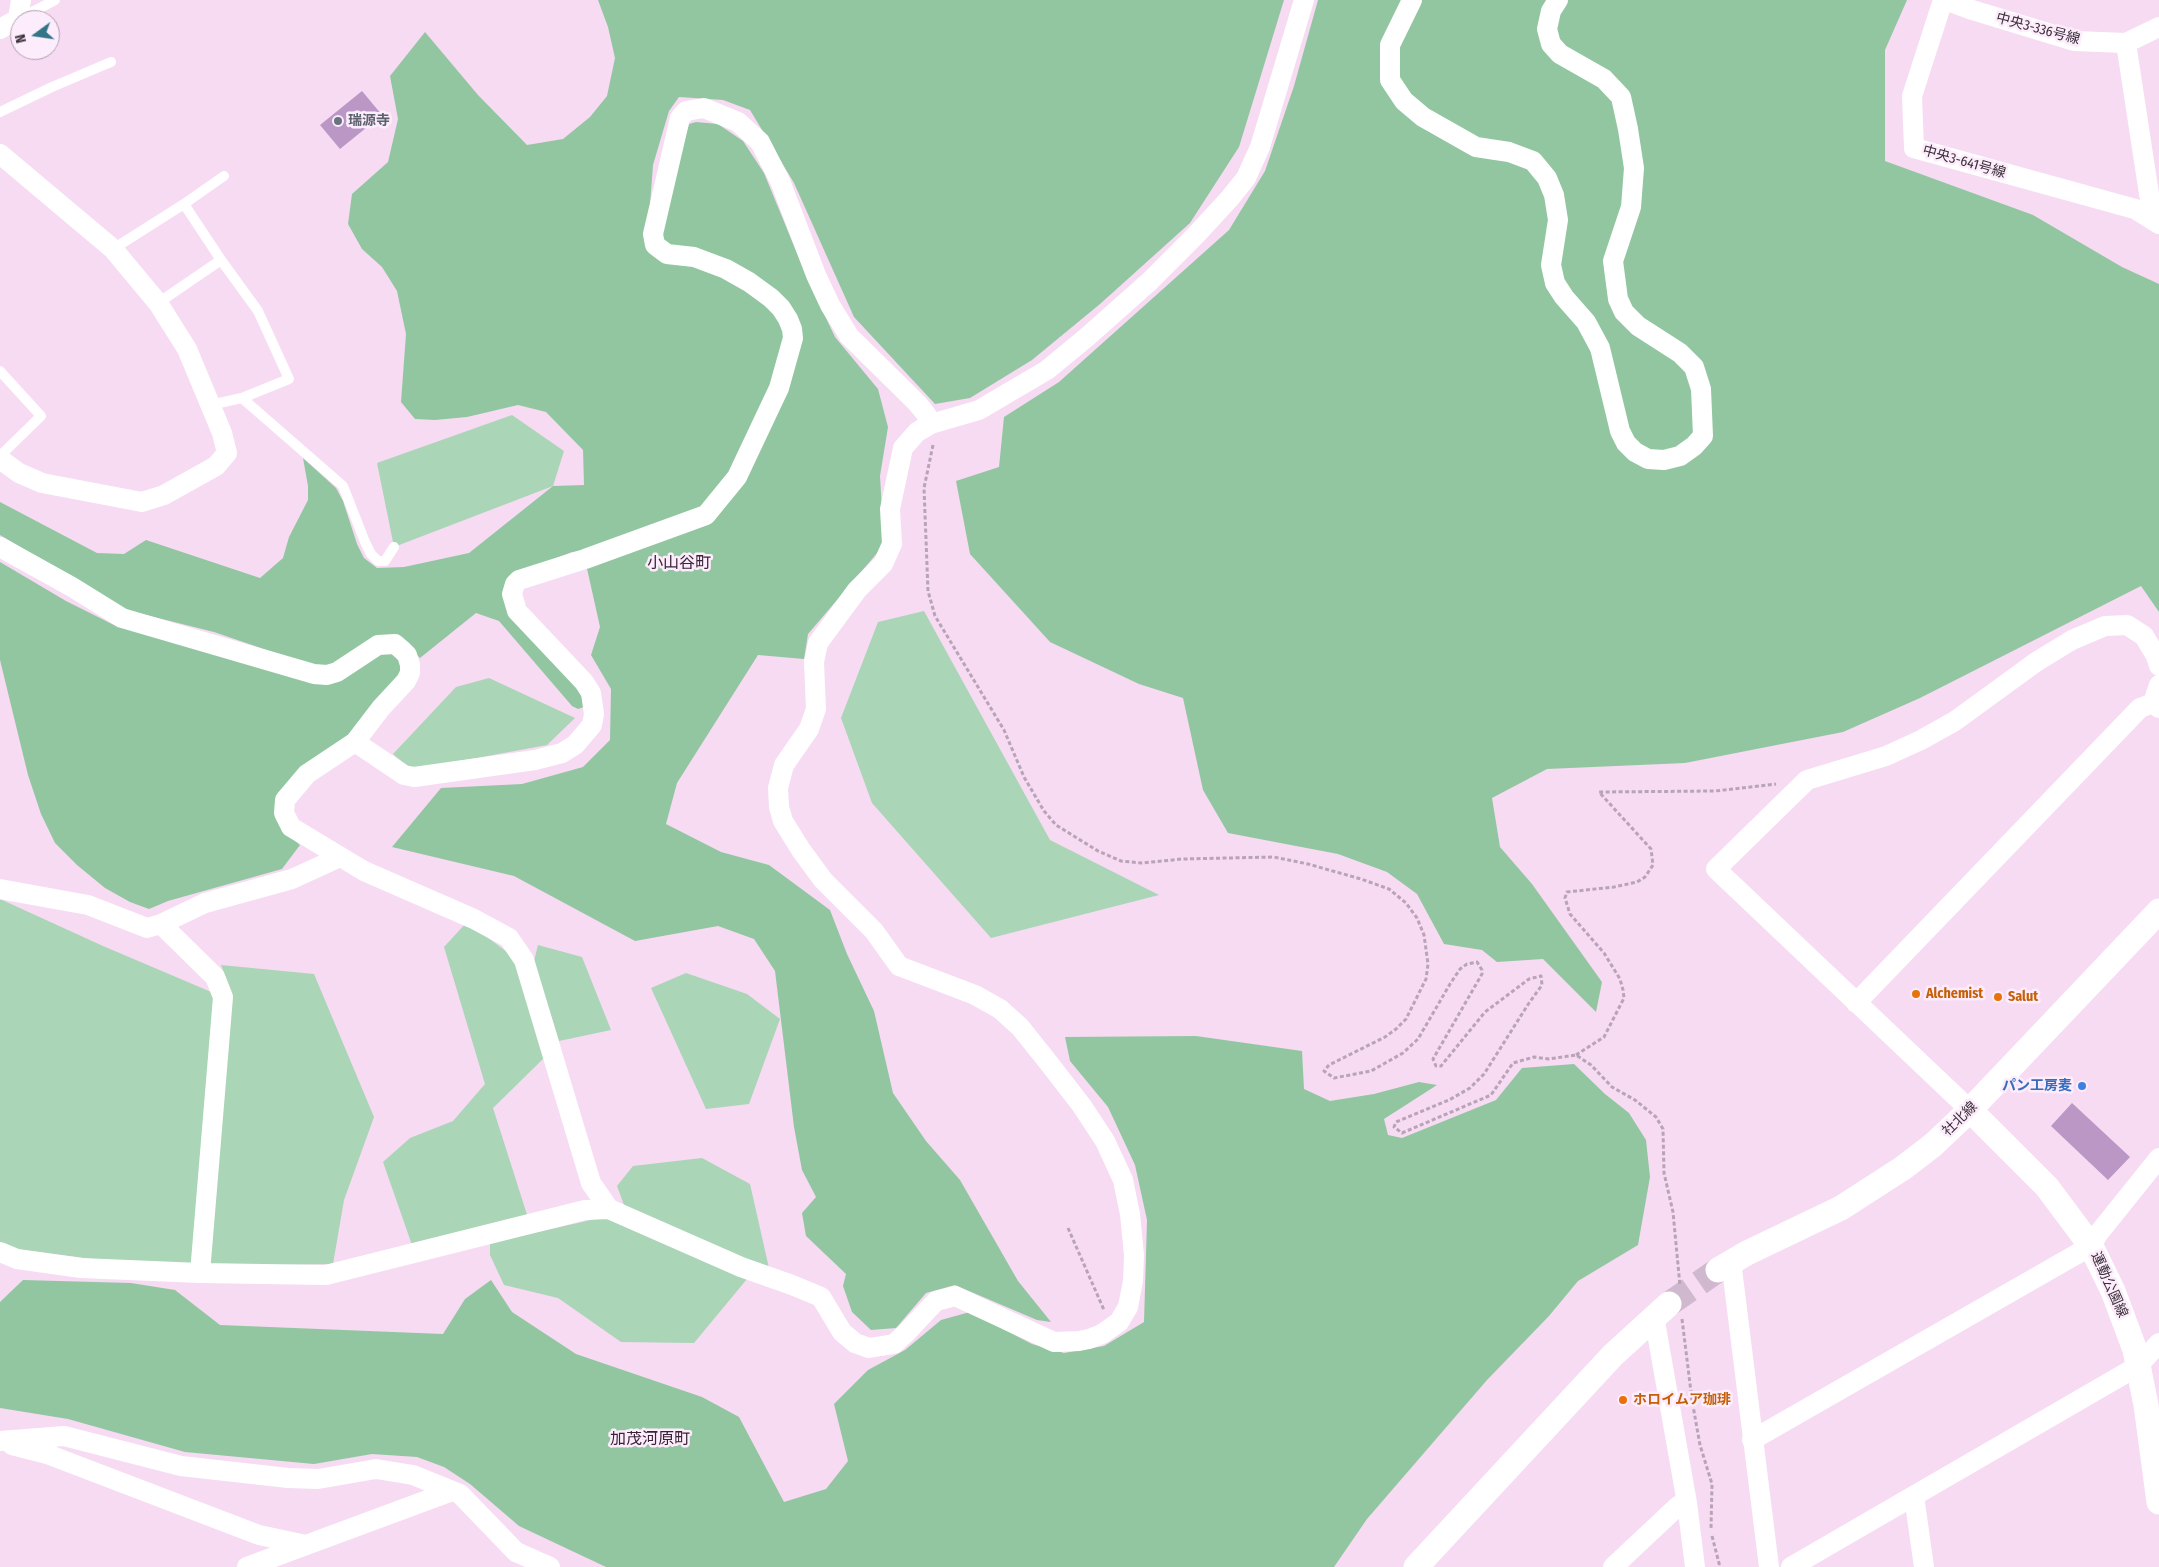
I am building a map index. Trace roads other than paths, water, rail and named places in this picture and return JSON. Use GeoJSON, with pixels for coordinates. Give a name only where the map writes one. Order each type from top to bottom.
{"type":"FeatureCollection","features":[{"type":"Feature","properties":{"kind":"street"},"geometry":{"type":"LineString","coordinates":[[0,1252],[17,1259],[81,1268],[326,1276],[585,1210],[609,1208],[741,1267],[820,1297],[842,1332],[855,1343],[869,1348],[894,1344],[908,1332],[936,1301],[955,1296],[1054,1342],[1089,1339],[1119,1322],[1128,1307],[1133,1281],[1134,1255],[1130,1214],[1123,1180],[1105,1141],[1082,1106],[1048,1062],[1020,1027],[1000,1009],[975,995],[899,966],[874,931],[823,880],[783,821],[779,807],[778,788],[784,765],[808,729],[816,709],[814,662],[818,643],[857,590],[884,564],[892,544],[890,509],[903,448],[917,432],[931,424],[979,410],[1047,370],[1150,281],[1230,198],[1246,178],[1260,147],[1304,0]]}},
{"type":"Feature","properties":{"kind":"street"},"geometry":{"type":"LineString","coordinates":[[1412,0],[1390,45],[1390,80],[1404,101],[1423,117],[1476,147],[1510,152],[1533,162],[1547,178],[1554,195],[1558,220],[1551,265],[1555,283],[1564,297],[1586,322],[1600,348],[1620,431],[1626,443],[1634,452],[1648,459],[1664,460],[1680,456],[1694,446],[1703,436],[1700,389],[1694,367],[1680,352],[1638,326],[1624,312],[1618,299],[1613,260],[1631,207],[1634,168],[1628,129],[1621,97],[1604,79],[1560,54],[1551,44],[1547,29],[1551,11],[1558,0]]}},
{"type":"Feature","properties":{"kind":"street","name":"中央3-336号線"},"geometry":{"type":"LineString","coordinates":[[1944,0],[2074,41],[2126,43],[2159,27]]}},
{"type":"Feature","properties":{"kind":"street","name":"中央3-641号線"},"geometry":{"type":"LineString","coordinates":[[1944,0],[1912,96],[1914,148],[2135,209],[2156,222]]}},
{"type":"Feature","properties":{"kind":"street"},"geometry":{"type":"LineString","coordinates":[[0,29],[10,20]]}},
{"type":"Feature","properties":{"kind":"street"},"geometry":{"type":"LineString","coordinates":[[2126,43],[2156,222]]}},
{"type":"Feature","properties":{"kind":"street"},"geometry":{"type":"LineString","coordinates":[[355,742],[404,775],[414,777],[535,760],[562,753],[575,745],[592,725],[594,714],[591,693],[584,682],[517,611],[512,594],[515,584],[519,580],[585,559],[706,515],[737,477],[779,388],[793,338],[792,329],[781,308],[772,298],[748,282],[726,269],[694,257],[667,254],[655,245],[654,234],[680,118],[686,111],[704,108],[738,122],[760,142],[780,181],[816,275],[830,305],[849,336],[917,403],[931,424]]}},
{"type":"Feature","properties":{"kind":"street"},"geometry":{"type":"LineString","coordinates":[[0,154],[113,249],[158,303],[187,349],[222,433],[227,453],[225,458],[216,466],[164,495],[149,501],[128,501],[42,483],[18,473],[0,458]]}},
{"type":"Feature","properties":{"kind":"street"},"geometry":{"type":"LineString","coordinates":[[0,547],[72,587],[122,618],[314,674],[337,672],[372,647],[378,645],[395,644],[407,655],[410,673],[406,681],[381,708],[355,742],[307,774],[285,800],[284,813],[291,827],[364,870],[474,919],[509,938],[524,960],[591,1183],[609,1208]]}},
{"type":"Feature","properties":{"kind":"street"},"geometry":{"type":"LineString","coordinates":[[1970,1110],[1716,869],[1807,780],[1886,756],[1921,740],[1955,721],[2036,662],[2072,640],[2105,626],[2127,625],[2144,636],[2156,656],[2159,666]]}},
{"type":"Feature","properties":{"kind":"street"},"geometry":{"type":"LineString","coordinates":[[1856,1003],[2140,708],[2157,699]]}},
{"type":"Feature","properties":{"kind":"street"},"geometry":{"type":"LineString","coordinates":[[0,889],[88,905],[147,928],[161,924],[205,903],[292,879],[340,856]]}},
{"type":"Feature","properties":{"kind":"street","name":"社北線"},"geometry":{"type":"LineString","coordinates":[[1725,1265],[1841,1208],[1869,1191],[1933,1145],[1970,1110],[2159,911]]}},
{"type":"Feature","properties":{"kind":"street"},"geometry":{"type":"LineString","coordinates":[[161,924],[215,977],[223,997],[200,1273]]}},
{"type":"Feature","properties":{"kind":"street","name":"運動公園線"},"geometry":{"type":"LineString","coordinates":[[1970,1110],[2047,1187],[2091,1246],[2126,1323],[2138,1366],[2146,1405],[2159,1502]]}},
{"type":"Feature","properties":{"kind":"street"},"geometry":{"type":"LineString","coordinates":[[1752,1440],[2091,1246],[2098,1234],[2159,1158]]}},
{"type":"Feature","properties":{"kind":"street"},"geometry":{"type":"LineString","coordinates":[[1725,1265],[1769,1567]]}},
{"type":"Feature","properties":{"kind":"street"},"geometry":{"type":"LineString","coordinates":[[1671,1305],[1687,1503],[1696,1567]]}},
{"type":"Feature","properties":{"kind":"street"},"geometry":{"type":"LineString","coordinates":[[1416,1567],[1613,1355],[1671,1305]]}},
{"type":"Feature","properties":{"kind":"street"},"geometry":{"type":"LineString","coordinates":[[1791,1567],[2138,1366],[2159,1343]]}},
{"type":"Feature","properties":{"kind":"street"},"geometry":{"type":"LineString","coordinates":[[0,1441],[64,1436],[181,1466],[288,1478],[318,1479],[376,1469],[413,1475],[460,1494],[516,1552],[538,1565]]}},
{"type":"Feature","properties":{"kind":"street"},"geometry":{"type":"LineString","coordinates":[[0,1441],[47,1454],[259,1535],[306,1545]]}},
{"type":"Feature","properties":{"kind":"street"},"geometry":{"type":"LineString","coordinates":[[247,1567],[452,1491]]}},
{"type":"Feature","properties":{"kind":"street"},"geometry":{"type":"LineString","coordinates":[[1914,1496],[1924,1567]]}},
{"type":"Feature","properties":{"kind":"street"},"geometry":{"type":"LineString","coordinates":[[1613,1567],[1678,1506],[1687,1503]]}},
{"type":"Feature","properties":{"kind":"lane"},"geometry":{"type":"LineString","coordinates":[[20,10],[55,0]]}},
{"type":"Feature","properties":{"kind":"lane"},"geometry":{"type":"LineString","coordinates":[[0,112],[111,62]]}},
{"type":"Feature","properties":{"kind":"lane"},"geometry":{"type":"LineString","coordinates":[[113,249],[224,176]]}},
{"type":"Feature","properties":{"kind":"lane"},"geometry":{"type":"LineString","coordinates":[[184,204],[258,311],[289,379],[242,398],[210,405]]}},
{"type":"Feature","properties":{"kind":"lane"},"geometry":{"type":"LineString","coordinates":[[158,303],[221,260]]}},
{"type":"Feature","properties":{"kind":"lane"},"geometry":{"type":"LineString","coordinates":[[0,371],[41,416],[0,458]]}},
{"type":"Feature","properties":{"kind":"lane"},"geometry":{"type":"LineString","coordinates":[[242,398],[343,486],[365,542],[371,554],[378,561],[386,561],[394,547]]}},
{"type":"Feature","properties":{"kind":"tunnel"},"geometry":{"type":"LineString","coordinates":[[1669,1304],[1718,1270]]}},
{"type":"Feature","properties":{"kind":"place","name":"瑞源寺"},"geometry":{"type":"Point","coordinates":[338,121]}},
{"type":"Feature","properties":{"kind":"place","name":"Alchemist"},"geometry":{"type":"Point","coordinates":[1916,994]}},
{"type":"Feature","properties":{"kind":"place","name":"Salut"},"geometry":{"type":"Point","coordinates":[1998,997]}},
{"type":"Feature","properties":{"kind":"place","name":"パン工房麦"},"geometry":{"type":"Point","coordinates":[2082,1086]}},
{"type":"Feature","properties":{"kind":"place","name":"ホロイムア珈琲"},"geometry":{"type":"Point","coordinates":[1623,1400]}},
{"type":"Feature","properties":{"kind":"district","name":"小山谷町"},"geometry":{"type":"Point","coordinates":[679,564]}},
{"type":"Feature","properties":{"kind":"district","name":"加茂河原町"},"geometry":{"type":"Point","coordinates":[650,1440]}}]}
